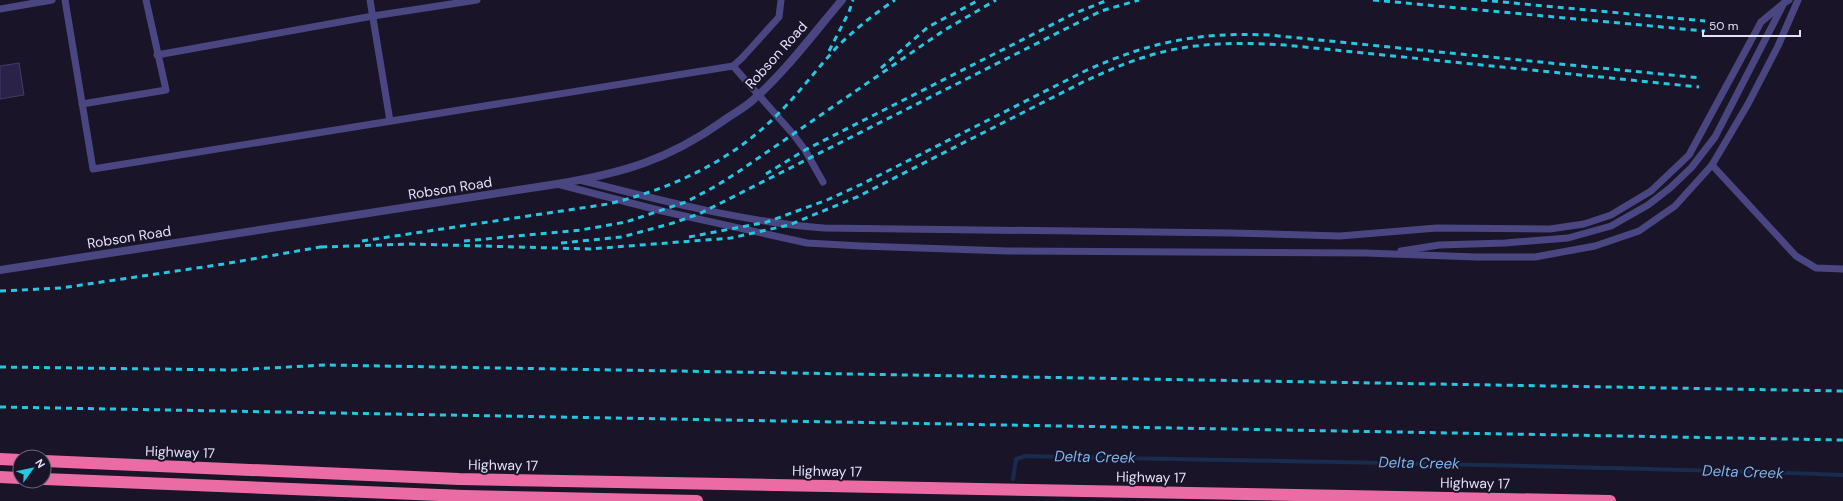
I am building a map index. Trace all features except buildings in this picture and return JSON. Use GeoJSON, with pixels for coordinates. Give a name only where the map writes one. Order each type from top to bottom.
{"type":"FeatureCollection","features":[{"type":"Feature","properties":{"kind":"highway"},"geometry":{"type":"LineString","coordinates":[[0,459],[12,460]]}},
{"type":"Feature","properties":{"kind":"highway","name":"Highway 17"},"geometry":{"type":"LineString","coordinates":[[52,461],[459,479],[1610,501]]}},
{"type":"Feature","properties":{"kind":"highway"},"geometry":{"type":"LineString","coordinates":[[0,477],[12,478]]}},
{"type":"Feature","properties":{"kind":"highway"},"geometry":{"type":"LineString","coordinates":[[52,479],[469,499],[697,501]]}},
{"type":"Feature","properties":{"kind":"street","name":"Robson Road"},"geometry":{"type":"LineString","coordinates":[[0,270],[557,184],[618,173],[650,162],[679,148],[711,130],[758,96],[842,0]]}},
{"type":"Feature","properties":{"kind":"lane"},"geometry":{"type":"LineString","coordinates":[[0,9],[52,0]]}},
{"type":"Feature","properties":{"kind":"lane"},"geometry":{"type":"LineString","coordinates":[[65,0],[93,169],[732,66],[742,58],[779,17],[781,0]]}},
{"type":"Feature","properties":{"kind":"lane"},"geometry":{"type":"LineString","coordinates":[[82,104],[166,90],[146,0]]}},
{"type":"Feature","properties":{"kind":"lane"},"geometry":{"type":"LineString","coordinates":[[370,0],[390,121]]}},
{"type":"Feature","properties":{"kind":"lane"},"geometry":{"type":"LineString","coordinates":[[157,54],[372,16],[477,0]]}},
{"type":"Feature","properties":{"kind":"lane"},"geometry":{"type":"LineString","coordinates":[[557,184],[662,211],[807,243],[1008,250],[1535,257],[1595,246],[1638,231],[1675,206],[1712,165],[1748,104],[1778,46],[1798,0]]}},
{"type":"Feature","properties":{"kind":"lane"},"geometry":{"type":"LineString","coordinates":[[1388,254],[1439,245],[1505,243],[1568,238],[1611,226],[1648,205],[1692,168],[1715,137],[1786,2]]}},
{"type":"Feature","properties":{"kind":"lane"},"geometry":{"type":"LineString","coordinates":[[580,180],[641,196],[767,222],[824,228],[1232,233],[1340,236],[1437,228],[1550,229],[1584,224],[1611,215],[1651,191],[1689,155],[1761,22],[1786,2]]}},
{"type":"Feature","properties":{"kind":"lane"},"geometry":{"type":"LineString","coordinates":[[732,66],[793,134],[805,150],[823,182]]}},
{"type":"Feature","properties":{"kind":"lane"},"geometry":{"type":"LineString","coordinates":[[1712,165],[1796,256],[1816,268],[1843,269]]}},
{"type":"Feature","properties":{"kind":"waterway","name":"Delta Creek"},"geometry":{"type":"LineString","coordinates":[[1013,479],[1016,459],[1025,456],[1537,466],[1843,475]]}},
{"type":"Feature","properties":{"kind":"railway"},"geometry":{"type":"LineString","coordinates":[[829,51],[849,12],[853,0]]}},
{"type":"Feature","properties":{"kind":"railway"},"geometry":{"type":"LineString","coordinates":[[362,241],[608,204],[632,198],[677,181],[721,159],[760,131],[786,106],[843,41],[864,22],[895,0]]}},
{"type":"Feature","properties":{"kind":"railway"},"geometry":{"type":"LineString","coordinates":[[881,68],[928,27],[979,0]]}},
{"type":"Feature","properties":{"kind":"railway"},"geometry":{"type":"LineString","coordinates":[[464,241],[581,230],[626,222],[686,202],[738,172],[943,31],[996,0]]}},
{"type":"Feature","properties":{"kind":"railway"},"geometry":{"type":"LineString","coordinates":[[766,174],[805,150],[1073,14],[1108,0]]}},
{"type":"Feature","properties":{"kind":"railway"},"geometry":{"type":"LineString","coordinates":[[561,243],[622,237],[699,214],[1101,11],[1139,0]]}},
{"type":"Feature","properties":{"kind":"railway"},"geometry":{"type":"LineString","coordinates":[[1373,0],[1705,31]]}},
{"type":"Feature","properties":{"kind":"railway"},"geometry":{"type":"LineString","coordinates":[[1481,0],[1705,21]]}},
{"type":"Feature","properties":{"kind":"railway"},"geometry":{"type":"LineString","coordinates":[[689,237],[767,222],[827,200],[862,184],[1085,71],[1108,61],[1153,46],[1196,37],[1243,34],[1269,35],[1701,78]]}},
{"type":"Feature","properties":{"kind":"railway"},"geometry":{"type":"LineString","coordinates":[[321,247],[410,244],[590,249],[731,238],[789,225],[857,197],[1083,82],[1121,65],[1162,52],[1197,46],[1215,44],[1285,45],[1699,87]]}},
{"type":"Feature","properties":{"kind":"railway"},"geometry":{"type":"LineString","coordinates":[[0,291],[61,288],[224,264],[326,246]]}},
{"type":"Feature","properties":{"kind":"railway"},"geometry":{"type":"LineString","coordinates":[[0,367],[233,370],[325,365],[1843,391]]}},
{"type":"Feature","properties":{"kind":"railway"},"geometry":{"type":"LineString","coordinates":[[0,407],[1843,440]]}}]}
